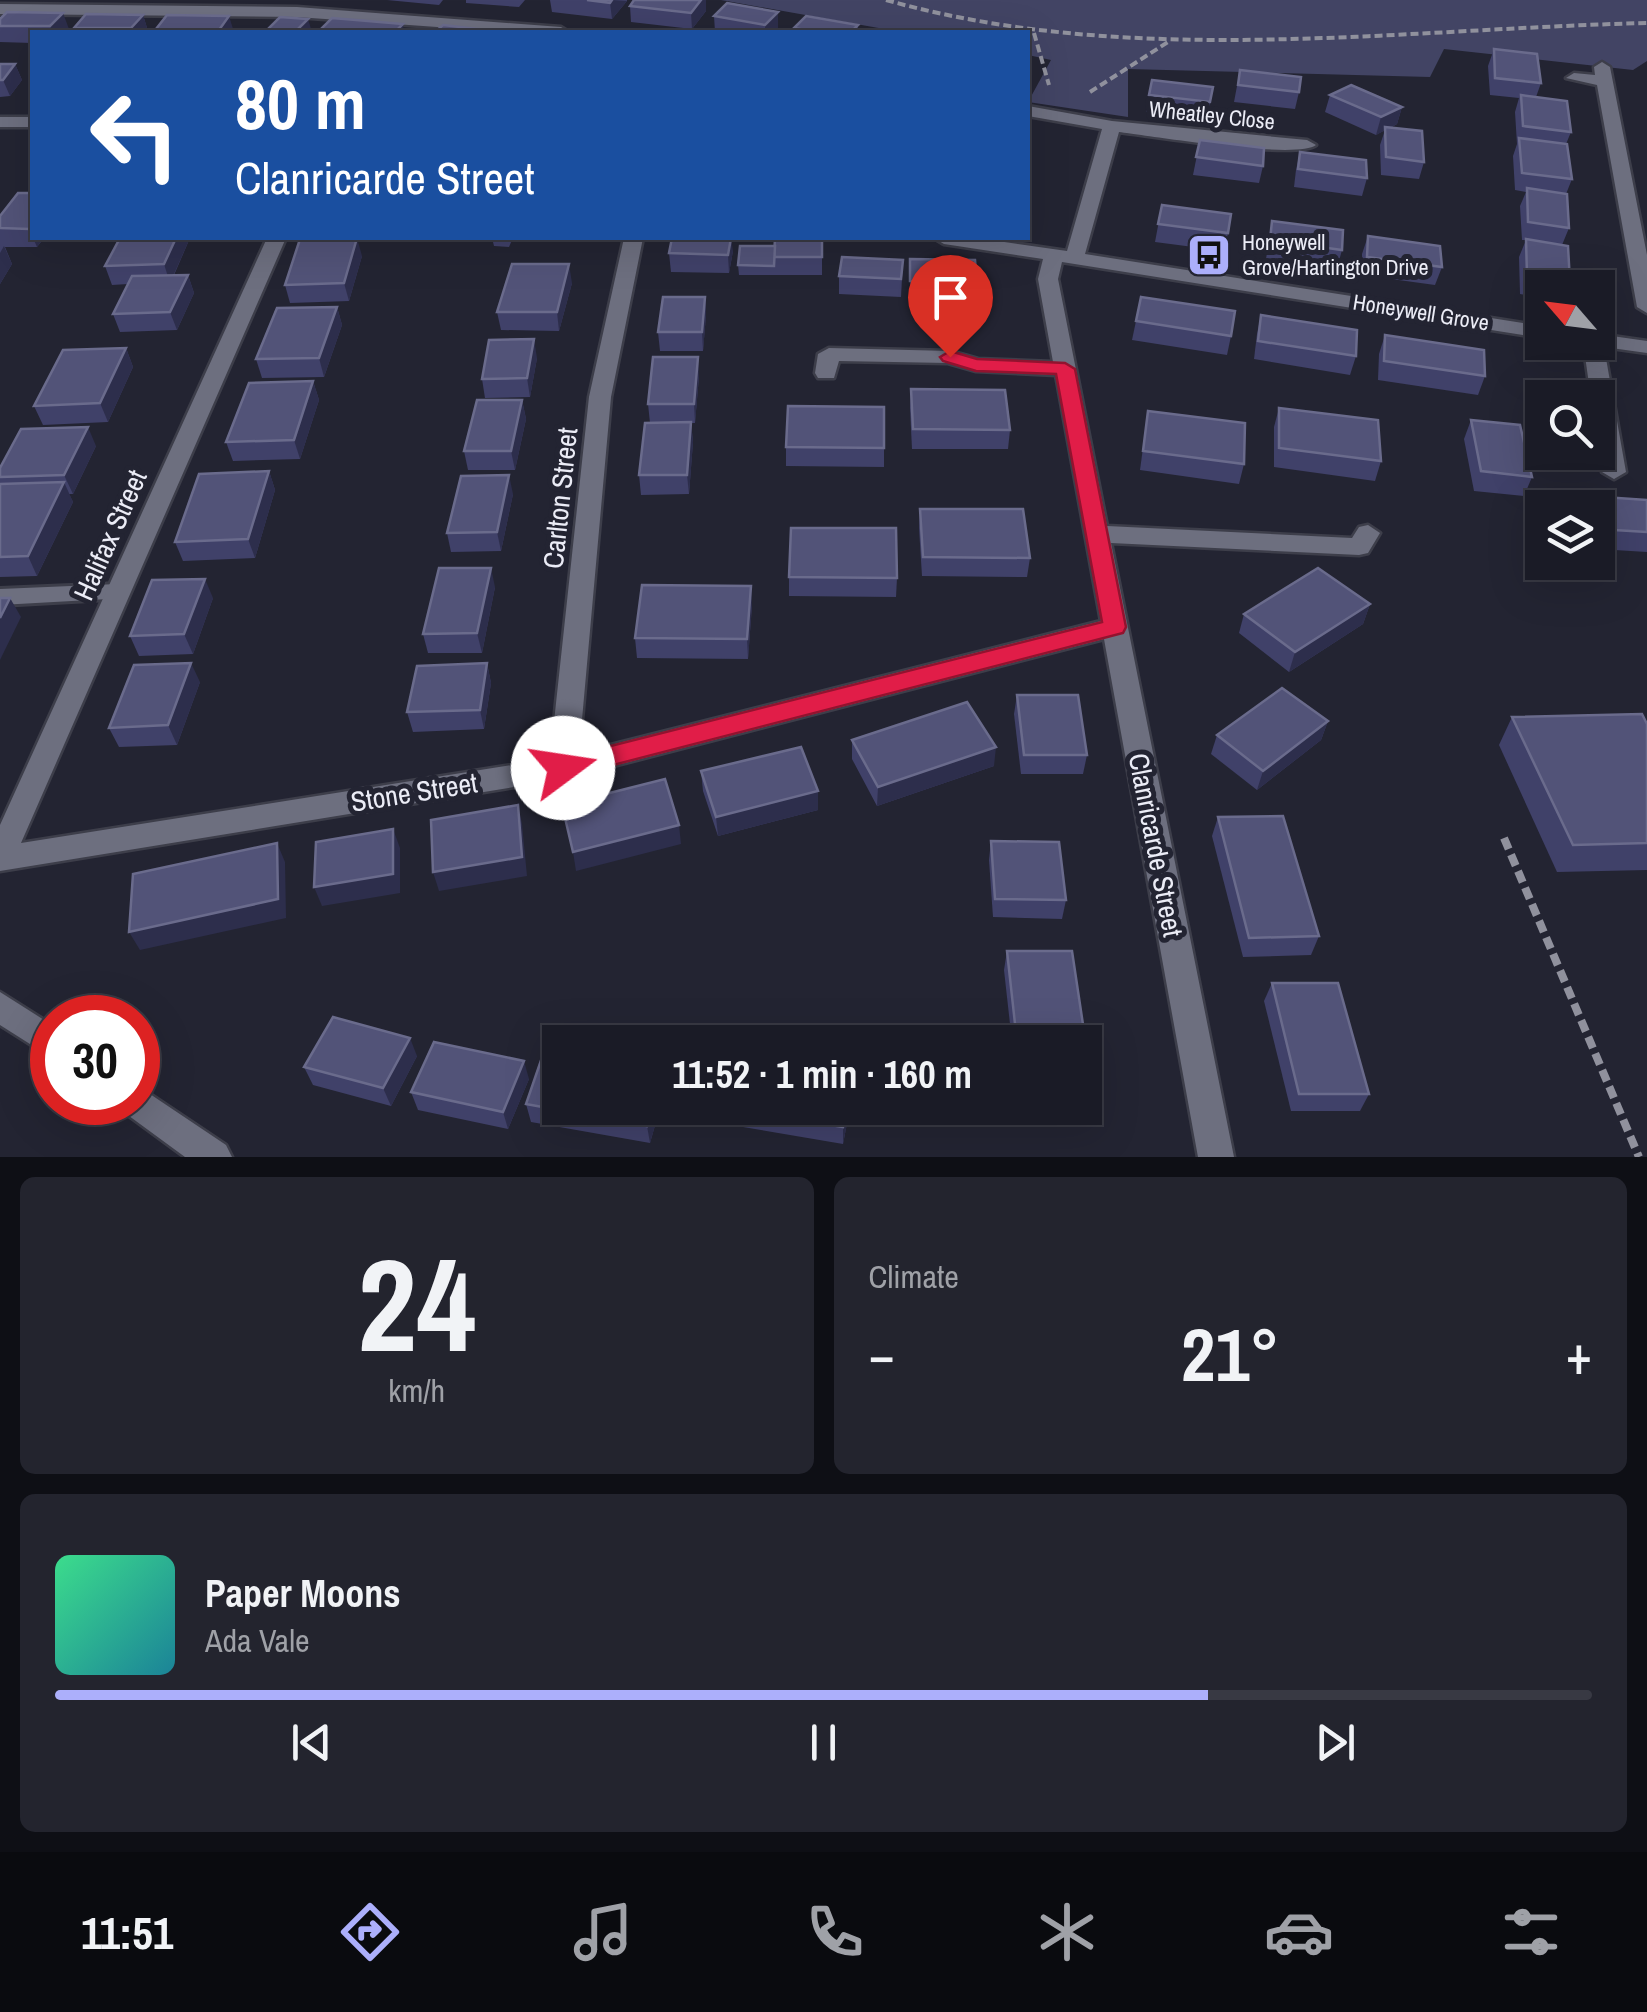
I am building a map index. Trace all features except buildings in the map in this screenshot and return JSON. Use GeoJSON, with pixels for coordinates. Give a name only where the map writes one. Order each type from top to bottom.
{"type":"FeatureCollection","features":[{"type":"Feature","properties":{"kind":"street"},"geometry":{"type":"LineString","coordinates":[[0,9],[298,12],[535,30]]}},
{"type":"Feature","properties":{"kind":"street"},"geometry":{"type":"LineString","coordinates":[[1574,78],[1603,74],[1647,307]]}},
{"type":"Feature","properties":{"kind":"street","name":"Wheatley Close"},"geometry":{"type":"LineString","coordinates":[[1030,111],[1112,126],[1278,146],[1306,144]]}},
{"type":"Feature","properties":{"kind":"street"},"geometry":{"type":"LineString","coordinates":[[0,138],[6,122]]}},
{"type":"Feature","properties":{"kind":"street","name":"Clanricarde Street"},"geometry":{"type":"LineString","coordinates":[[1112,126],[1065,255],[1048,279],[1216,1157]]}},
{"type":"Feature","properties":{"kind":"street","name":"Halifax Street"},"geometry":{"type":"LineString","coordinates":[[0,859],[275,240]]}},
{"type":"Feature","properties":{"kind":"street","name":"Carlton Street"},"geometry":{"type":"LineString","coordinates":[[563,768],[600,397],[633,240]]}},
{"type":"Feature","properties":{"kind":"street","name":"Honeywell Grove"},"geometry":{"type":"LineString","coordinates":[[958,240],[1525,329]]}},
{"type":"Feature","properties":{"kind":"street"},"geometry":{"type":"LineString","coordinates":[[1615,344],[1647,347]]}},
{"type":"Feature","properties":{"kind":"street"},"geometry":{"type":"LineString","coordinates":[[826,373],[829,354],[950,357],[976,365],[1065,369]]}},
{"type":"Feature","properties":{"kind":"street"},"geometry":{"type":"LineString","coordinates":[[1598,360],[1614,472]]}},
{"type":"Feature","properties":{"kind":"street"},"geometry":{"type":"LineString","coordinates":[[1097,534],[1359,548],[1368,532]]}},
{"type":"Feature","properties":{"kind":"street","name":"Stone Street"},"geometry":{"type":"LineString","coordinates":[[0,859],[563,768],[1114,627]]}},
{"type":"Feature","properties":{"kind":"street"},"geometry":{"type":"LineString","coordinates":[[0,1006],[30,1028]]}},
{"type":"Feature","properties":{"kind":"street"},"geometry":{"type":"LineString","coordinates":[[160,1119],[214,1157]]}},
{"type":"Feature","properties":{"kind":"lane"},"geometry":{"type":"LineString","coordinates":[[0,596],[118,592]]}},
{"type":"Feature","properties":{"kind":"path"},"geometry":{"type":"LineString","coordinates":[[886,0],[945,19],[1010,30]]}},
{"type":"Feature","properties":{"kind":"path"},"geometry":{"type":"LineString","coordinates":[[1030,33],[1170,42],[1647,23]]}},
{"type":"Feature","properties":{"kind":"path"},"geometry":{"type":"LineString","coordinates":[[1034,34],[1055,114],[1170,42]]}},
{"type":"Feature","properties":{"kind":"path"},"geometry":{"type":"LineString","coordinates":[[1504,838],[1639,1157]]}},
{"type":"Feature","properties":{"kind":"shaded area"},"geometry":{"type":"Polygon","coordinates":[[[721,0],[1647,0],[1647,61],[1633,70],[1444,49],[1430,77],[1128,69],[1128,117],[1030,102],[1051,60],[1030,55],[1030,30],[890,30],[721,0]]]}},
{"type":"Feature","properties":{"kind":"place","name":"Honeywell Grove/Hartington Drive"},"geometry":{"type":"Point","coordinates":[1209,255]}},
{"type":"Feature","properties":{"kind":"route"},"geometry":{"type":"LineString","coordinates":[[563,768],[1114,627],[1065,369],[976,365],[950,357]]}}]}
